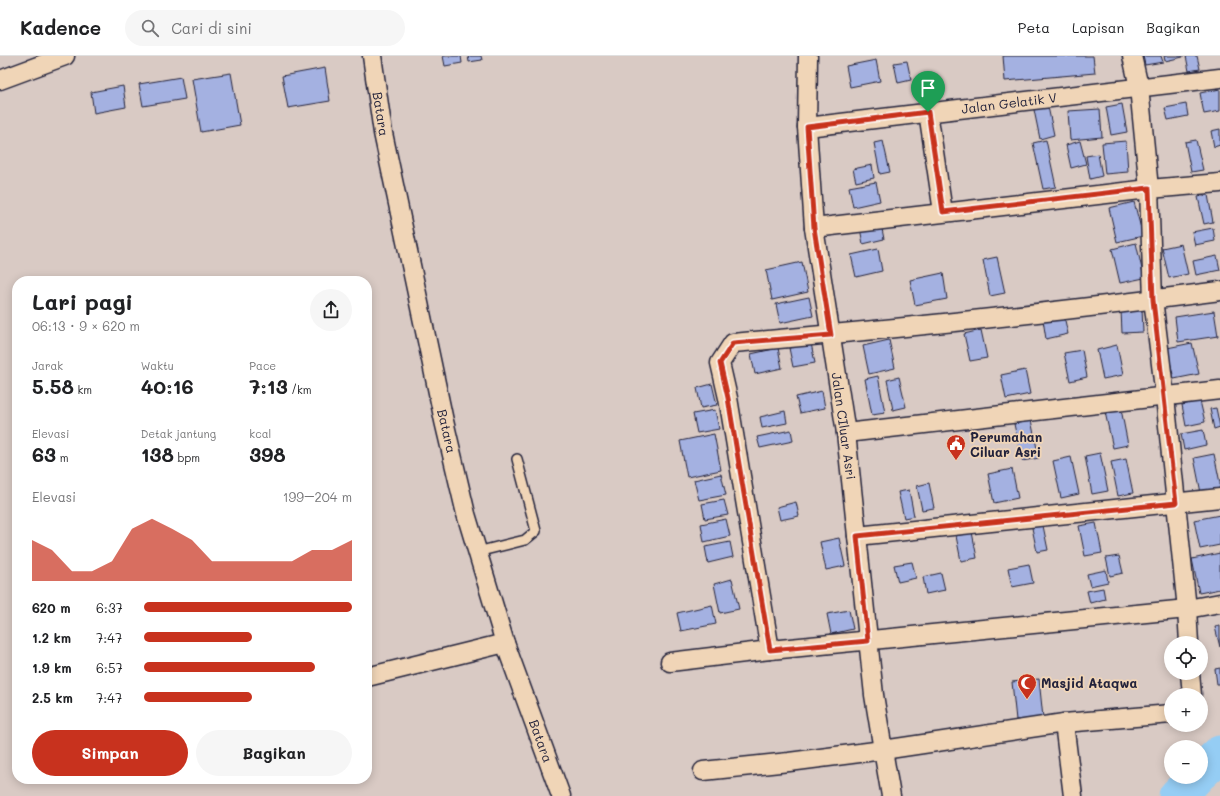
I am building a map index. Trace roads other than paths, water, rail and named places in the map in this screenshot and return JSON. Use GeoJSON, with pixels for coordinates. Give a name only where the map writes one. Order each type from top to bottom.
{"type":"FeatureCollection","features":[{"type":"Feature","properties":{"kind":"street"},"geometry":{"type":"LineString","coordinates":[[0,80],[65,56]]}},
{"type":"Feature","properties":{"kind":"street","name":"Batara"},"geometry":{"type":"LineString","coordinates":[[372,56],[383,133],[444,421],[466,514],[505,643],[561,796]]}},
{"type":"Feature","properties":{"kind":"street","name":"Jalan CIluar Asri"},"geometry":{"type":"LineString","coordinates":[[808,56],[807,127],[814,228],[846,433],[874,695],[882,750],[891,796]]}},
{"type":"Feature","properties":{"kind":"street"},"geometry":{"type":"LineString","coordinates":[[1132,56],[1139,87],[1149,188],[1153,300],[1165,397],[1189,636]]}},
{"type":"Feature","properties":{"kind":"street","name":"Jalan Gelatik V"},"geometry":{"type":"LineString","coordinates":[[807,127],[1220,78]]}},
{"type":"Feature","properties":{"kind":"street"},"geometry":{"type":"LineString","coordinates":[[928,112],[943,212]]}},
{"type":"Feature","properties":{"kind":"street"},"geometry":{"type":"LineString","coordinates":[[814,228],[1149,188],[1220,183]]}},
{"type":"Feature","properties":{"kind":"street"},"geometry":{"type":"LineString","coordinates":[[770,650],[728,398],[720,363],[733,343],[831,335],[1153,300],[1220,291]]}},
{"type":"Feature","properties":{"kind":"street"},"geometry":{"type":"LineString","coordinates":[[846,433],[1220,390]]}},
{"type":"Feature","properties":{"kind":"street"},"geometry":{"type":"LineString","coordinates":[[857,536],[1220,498]]}},
{"type":"Feature","properties":{"kind":"street"},"geometry":{"type":"LineString","coordinates":[[670,662],[770,650],[1187,609],[1220,603]]}},
{"type":"Feature","properties":{"kind":"street"},"geometry":{"type":"LineString","coordinates":[[372,676],[505,643]]}},
{"type":"Feature","properties":{"kind":"street"},"geometry":{"type":"LineString","coordinates":[[703,771],[882,750],[1064,723],[1164,715]]}},
{"type":"Feature","properties":{"kind":"street"},"geometry":{"type":"LineString","coordinates":[[1064,723],[1073,796]]}},
{"type":"Feature","properties":{"kind":"lane"},"geometry":{"type":"LineString","coordinates":[[477,552],[525,540],[536,531],[517,459]]}},
{"type":"Feature","properties":{"kind":"waterway"},"geometry":{"type":"LineString","coordinates":[[1208,765],[1220,754]]}},
{"type":"Feature","properties":{"kind":"waterway"},"geometry":{"type":"LineString","coordinates":[[1177,796],[1189,784]]}},
{"type":"Feature","properties":{"kind":"place","name":"Perumahan Ciluar Asri"},"geometry":{"type":"Point","coordinates":[956,461]}},
{"type":"Feature","properties":{"kind":"place","name":"Masjid Ataqwa"},"geometry":{"type":"Point","coordinates":[1027,700]}}]}
